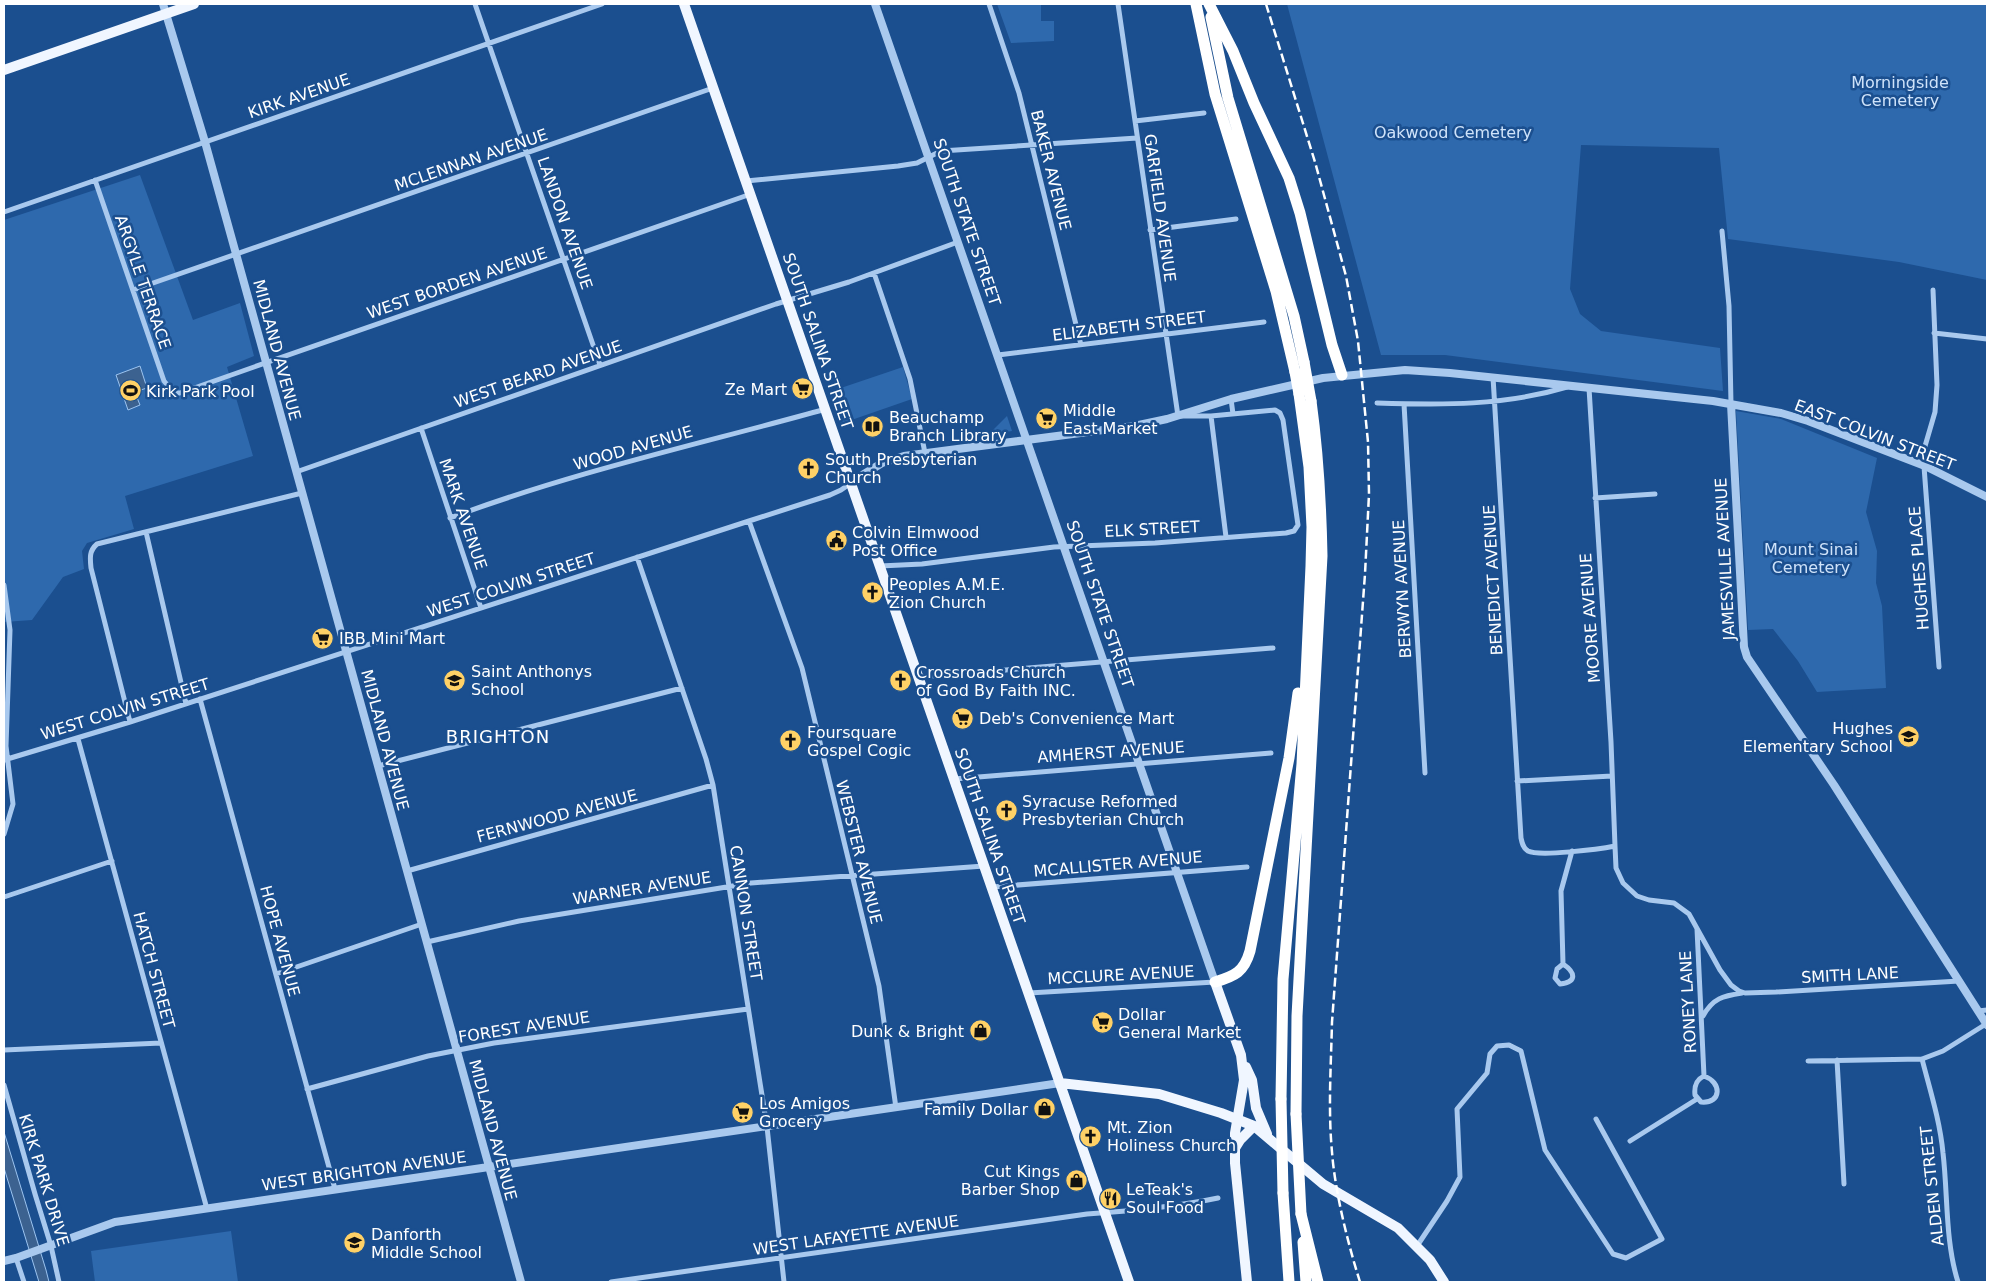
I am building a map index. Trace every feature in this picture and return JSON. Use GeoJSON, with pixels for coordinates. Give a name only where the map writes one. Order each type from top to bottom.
{"type":"FeatureCollection","features":[{"type":"Feature","properties":{"kind":"highway"},"geometry":{"type":"LineString","coordinates":[[1196,4],[1215,94],[1276,291],[1295,372],[1309,466],[1312,527],[1302,764],[1283,979],[1281,1098],[1283,1193],[1289,1282]]}},
{"type":"Feature","properties":{"kind":"highway"},"geometry":{"type":"LineString","coordinates":[[1209,4],[1228,98],[1294,316],[1311,401],[1321,496],[1322,556],[1297,1016],[1296,1114],[1306,1282]]}},
{"type":"Feature","properties":{"kind":"highway"},"geometry":{"type":"LineString","coordinates":[[1209,4],[1234,51],[1254,103],[1289,178],[1300,212],[1332,345],[1342,375]]}},
{"type":"Feature","properties":{"kind":"highway"},"geometry":{"type":"LineString","coordinates":[[1215,982],[1228,978],[1239,971],[1246,964],[1250,951],[1289,758],[1307,632]]}},
{"type":"Feature","properties":{"kind":"highway"},"geometry":{"type":"LineString","coordinates":[[1302,1214],[1318,1282]]}},
{"type":"Feature","properties":{"kind":"main road"},"geometry":{"type":"LineString","coordinates":[[4,70],[164,8],[194,4]]}},
{"type":"Feature","properties":{"kind":"main road","name":"SOUTH SALINA STREET"},"geometry":{"type":"LineString","coordinates":[[684,4],[1129,1282]]}},
{"type":"Feature","properties":{"kind":"main road","name":"SOUTH STATE STREET"},"geometry":{"type":"LineString","coordinates":[[1215,982],[1241,1055],[1244,1080],[1243,1095],[1237,1119],[1235,1148],[1247,1282]]}},
{"type":"Feature","properties":{"kind":"main road"},"geometry":{"type":"LineString","coordinates":[[1241,1055],[1252,1080],[1256,1108],[1268,1137]]}},
{"type":"Feature","properties":{"kind":"main road"},"geometry":{"type":"LineString","coordinates":[[1060,1083],[1159,1094],[1178,1098],[1254,1126],[1323,1184],[1395,1226],[1430,1260],[1444,1282]]}},
{"type":"Feature","properties":{"kind":"main road"},"geometry":{"type":"LineString","coordinates":[[1235,1148],[1254,1126]]}},
{"type":"Feature","properties":{"kind":"street","name":"LANDON AVENUE"},"geometry":{"type":"LineString","coordinates":[[476,4],[600,366]]}},
{"type":"Feature","properties":{"kind":"street","name":"KIRK AVENUE"},"geometry":{"type":"LineString","coordinates":[[4,212],[602,4]]}},
{"type":"Feature","properties":{"kind":"street","name":"SOUTH STATE STREET"},"geometry":{"type":"LineString","coordinates":[[875,4],[1215,982]]}},
{"type":"Feature","properties":{"kind":"street","name":"BAKER AVENUE"},"geometry":{"type":"LineString","coordinates":[[989,4],[1019,93],[1081,345]]}},
{"type":"Feature","properties":{"kind":"street","name":"GARFIELD AVENUE"},"geometry":{"type":"LineString","coordinates":[[1118,4],[1178,416]]}},
{"type":"Feature","properties":{"kind":"street","name":"MIDLAND AVENUE"},"geometry":{"type":"LineString","coordinates":[[164,8],[237,254],[521,1282]]}},
{"type":"Feature","properties":{"kind":"street","name":"MCLENNAN AVENUE"},"geometry":{"type":"LineString","coordinates":[[133,290],[714,88]]}},
{"type":"Feature","properties":{"kind":"street"},"geometry":{"type":"LineString","coordinates":[[1135,121],[1204,113]]}},
{"type":"Feature","properties":{"kind":"street"},"geometry":{"type":"LineString","coordinates":[[746,181],[898,166],[917,162],[941,151],[1137,138]]}},
{"type":"Feature","properties":{"kind":"street","name":"ARGYLE TERRACE"},"geometry":{"type":"LineString","coordinates":[[95,180],[164,381],[171,391]]}},
{"type":"Feature","properties":{"kind":"street","name":"WEST BORDEN AVENUE"},"geometry":{"type":"LineString","coordinates":[[171,391],[180,392],[267,363],[751,194]]}},
{"type":"Feature","properties":{"kind":"street"},"geometry":{"type":"LineString","coordinates":[[1150,230],[1236,219]]}},
{"type":"Feature","properties":{"kind":"street","name":"JAMESVILLE AVENUE"},"geometry":{"type":"LineString","coordinates":[[1722,231],[1729,306],[1731,404],[1744,647],[1747,657],[1834,785],[1987,1024]]}},
{"type":"Feature","properties":{"kind":"street","name":"WEST BEARD AVENUE"},"geometry":{"type":"LineString","coordinates":[[296,472],[788,300],[874,273],[958,242]]}},
{"type":"Feature","properties":{"kind":"street"},"geometry":{"type":"LineString","coordinates":[[874,273],[910,379],[925,452]]}},
{"type":"Feature","properties":{"kind":"street","name":"HUGHES PLACE"},"geometry":{"type":"LineString","coordinates":[[1933,290],[1937,385],[1935,412],[1923,452],[1939,668]]}},
{"type":"Feature","properties":{"kind":"street","name":"ELIZABETH STREET"},"geometry":{"type":"LineString","coordinates":[[998,355],[1264,322]]}},
{"type":"Feature","properties":{"kind":"street"},"geometry":{"type":"LineString","coordinates":[[1934,333],[1987,339]]}},
{"type":"Feature","properties":{"kind":"street","name":"EAST COLVIN STREET"},"geometry":{"type":"LineString","coordinates":[[851,482],[882,463],[925,452],[1134,426],[1178,416],[1231,399],[1323,378],[1405,370],[1493,377],[1731,404],[1781,414],[1808,422],[1925,466],[1987,497]]}},
{"type":"Feature","properties":{"kind":"street","name":"BENEDICT AVENUE"},"geometry":{"type":"LineString","coordinates":[[1493,377],[1521,838],[1525,848],[1533,853],[1572,852]]}},
{"type":"Feature","properties":{"kind":"street","name":"EAST COLVIN STREET"},"geometry":{"type":"LineString","coordinates":[[1377,403],[1494,402],[1538,396],[1572,386]]}},
{"type":"Feature","properties":{"kind":"street","name":"MOORE AVENUE"},"geometry":{"type":"LineString","coordinates":[[1589,388],[1615,846]]}},
{"type":"Feature","properties":{"kind":"street"},"geometry":{"type":"LineString","coordinates":[[1231,399],[1233,414]]}},
{"type":"Feature","properties":{"kind":"street","name":"BERWYN AVENUE"},"geometry":{"type":"LineString","coordinates":[[1404,404],[1425,773]]}},
{"type":"Feature","properties":{"kind":"street","name":"WOOD AVENUE"},"geometry":{"type":"LineString","coordinates":[[450,518],[494,502],[624,462],[826,409]]}},
{"type":"Feature","properties":{"kind":"street","name":"EAST COLVIN STREET"},"geometry":{"type":"LineString","coordinates":[[1178,416],[1211,416],[1276,410],[1280,413],[1298,519]]}},
{"type":"Feature","properties":{"kind":"street"},"geometry":{"type":"LineString","coordinates":[[1211,416],[1226,537]]}},
{"type":"Feature","properties":{"kind":"street","name":"MARK AVENUE"},"geometry":{"type":"LineString","coordinates":[[421,428],[481,608]]}},
{"type":"Feature","properties":{"kind":"street","name":"WEST COLVIN STREET"},"geometry":{"type":"LineString","coordinates":[[6,759],[130,722],[830,495],[841,490],[851,482]]}},
{"type":"Feature","properties":{"kind":"street"},"geometry":{"type":"LineString","coordinates":[[130,722],[91,568],[90,556],[92,548],[97,544],[302,493]]}},
{"type":"Feature","properties":{"kind":"street"},"geometry":{"type":"LineString","coordinates":[[1595,498],[1655,494]]}},
{"type":"Feature","properties":{"kind":"street","name":"ELK STREET"},"geometry":{"type":"LineString","coordinates":[[880,566],[922,564],[1064,546],[1286,533],[1296,528],[1298,519]]}},
{"type":"Feature","properties":{"kind":"street","name":"WEBSTER AVENUE"},"geometry":{"type":"LineString","coordinates":[[750,521],[802,668],[883,1006],[896,1108]]}},
{"type":"Feature","properties":{"kind":"street"},"geometry":{"type":"LineString","coordinates":[[146,532],[186,704]]}},
{"type":"Feature","properties":{"kind":"street","name":"CANNON STREET"},"geometry":{"type":"LineString","coordinates":[[637,557],[706,759],[713,785],[767,1127],[784,1282]]}},
{"type":"Feature","properties":{"kind":"street"},"geometry":{"type":"LineString","coordinates":[[4,585],[10,630],[6,759],[13,804],[4,834]]}},
{"type":"Feature","properties":{"kind":"street"},"geometry":{"type":"LineString","coordinates":[[918,677],[1104,660],[1273,648]]}},
{"type":"Feature","properties":{"kind":"street"},"geometry":{"type":"LineString","coordinates":[[378,766],[682,688]]}},
{"type":"Feature","properties":{"kind":"street","name":"HOPE AVENUE"},"geometry":{"type":"LineString","coordinates":[[200,699],[335,1189]]}},
{"type":"Feature","properties":{"kind":"street","name":"HATCH STREET"},"geometry":{"type":"LineString","coordinates":[[78,738],[207,1209]]}},
{"type":"Feature","properties":{"kind":"street","name":"AMHERST AVENUE"},"geometry":{"type":"LineString","coordinates":[[953,779],[1271,752]]}},
{"type":"Feature","properties":{"kind":"street"},"geometry":{"type":"LineString","coordinates":[[1517,781],[1612,776]]}},
{"type":"Feature","properties":{"kind":"street","name":"FERNWOOD AVENUE"},"geometry":{"type":"LineString","coordinates":[[407,871],[713,785]]}},
{"type":"Feature","properties":{"kind":"street"},"geometry":{"type":"LineString","coordinates":[[1563,964],[1561,890],[1572,852],[1615,846],[1618,874],[1623,884],[1637,896],[1679,905],[1689,914],[1720,970],[1731,985],[1743,993]]}},
{"type":"Feature","properties":{"kind":"street"},"geometry":{"type":"LineString","coordinates":[[4,897],[112,862]]}},
{"type":"Feature","properties":{"kind":"street","name":"WARNER AVENUE"},"geometry":{"type":"LineString","coordinates":[[427,942],[519,921],[728,886],[984,866]]}},
{"type":"Feature","properties":{"kind":"street","name":"MCALLISTER AVENUE"},"geometry":{"type":"LineString","coordinates":[[991,887],[1247,867]]}},
{"type":"Feature","properties":{"kind":"street"},"geometry":{"type":"LineString","coordinates":[[276,974],[422,924]]}},
{"type":"Feature","properties":{"kind":"street","name":"RONEY LANE"},"geometry":{"type":"LineString","coordinates":[[1697,926],[1704,1076]]}},
{"type":"Feature","properties":{"kind":"street","name":"SMITH LANE"},"geometry":{"type":"LineString","coordinates":[[1702,1017],[1709,1004],[1717,999],[1743,993],[1959,981]]}},
{"type":"Feature","properties":{"kind":"street","name":"MCCLURE AVENUE"},"geometry":{"type":"LineString","coordinates":[[1029,993],[1215,982]]}},
{"type":"Feature","properties":{"kind":"street","name":"FOREST AVENUE"},"geometry":{"type":"LineString","coordinates":[[308,1089],[457,1050],[494,1043],[748,1009]]}},
{"type":"Feature","properties":{"kind":"street"},"geometry":{"type":"LineString","coordinates":[[1978,1012],[1987,1010]]}},
{"type":"Feature","properties":{"kind":"street"},"geometry":{"type":"LineString","coordinates":[[1808,1061],[1922,1059],[1942,1051],[1987,1024]]}},
{"type":"Feature","properties":{"kind":"street"},"geometry":{"type":"LineString","coordinates":[[4,1050],[161,1043]]}},
{"type":"Feature","properties":{"kind":"street"},"geometry":{"type":"LineString","coordinates":[[1417,1246],[1447,1201],[1460,1177],[1457,1109],[1487,1073],[1490,1054],[1497,1046],[1509,1044],[1521,1051],[1545,1150],[1613,1254],[1626,1258],[1662,1238],[1596,1119]]}},
{"type":"Feature","properties":{"kind":"street","name":"ALDEN STREET"},"geometry":{"type":"LineString","coordinates":[[1922,1059],[1937,1116],[1943,1150],[1950,1249],[1958,1282]]}},
{"type":"Feature","properties":{"kind":"street"},"geometry":{"type":"LineString","coordinates":[[1838,1060],[1844,1184]]}},
{"type":"Feature","properties":{"kind":"street","name":"RONEY LANE"},"geometry":{"type":"LineString","coordinates":[[1704,1076],[1712,1079],[1717,1086],[1717,1094],[1708,1103],[1702,1102],[1694,1095],[1694,1087],[1698,1080],[1704,1076]]}},
{"type":"Feature","properties":{"kind":"street","name":"WEST BRIGHTON AVENUE"},"geometry":{"type":"LineString","coordinates":[[4,1261],[115,1222],[1060,1083]]}},
{"type":"Feature","properties":{"kind":"street","name":"KIRK PARK DRIVE"},"geometry":{"type":"LineString","coordinates":[[4,1085],[59,1282]]}},
{"type":"Feature","properties":{"kind":"street","name":"RONEY LANE"},"geometry":{"type":"LineString","coordinates":[[1630,1141],[1697,1099]]}},
{"type":"Feature","properties":{"kind":"street","name":"WEST LAFAYETTE AVENUE"},"geometry":{"type":"LineString","coordinates":[[611,1282],[1105,1213],[1187,1204],[1218,1198]]}},
{"type":"Feature","properties":{"kind":"street"},"geometry":{"type":"LineString","coordinates":[[16,1258],[24,1282]]}},
{"type":"Feature","properties":{"kind":"green space"},"geometry":{"type":"Polygon","coordinates":[[[997,4],[1041,4],[1041,21],[1054,21],[1054,41],[1011,43],[997,4]]]}},
{"type":"Feature","properties":{"kind":"green space","name":"Oakwood Cemetery"},"geometry":{"type":"Polygon","coordinates":[[[1287,4],[1987,4],[1987,280],[1899,262],[1728,239],[1719,148],[1581,145],[1570,289],[1580,314],[1601,331],[1720,348],[1723,391],[1445,355],[1381,355],[1287,4]]]}},
{"type":"Feature","properties":{"kind":"green space"},"geometry":{"type":"Polygon","coordinates":[[[140,175],[193,320],[240,303],[254,356],[227,367],[253,456],[125,496],[134,529],[87,543],[82,551],[84,569],[63,577],[32,620],[4,622],[4,220],[140,175]]]}},
{"type":"Feature","properties":{"kind":"green space"},"geometry":{"type":"Polygon","coordinates":[[[903,367],[912,399],[840,424],[829,392],[903,367]]]}},
{"type":"Feature","properties":{"kind":"green space","name":"Mount Sinai Cemetery"},"geometry":{"type":"Polygon","coordinates":[[[1736,411],[1781,419],[1877,458],[1866,512],[1877,551],[1876,583],[1882,606],[1886,688],[1817,692],[1798,661],[1773,629],[1748,630],[1736,411]]]}},
{"type":"Feature","properties":{"kind":"green space"},"geometry":{"type":"Polygon","coordinates":[[[1007,416],[1012,431],[988,435],[1007,416]]]}},
{"type":"Feature","properties":{"kind":"green space"},"geometry":{"type":"Polygon","coordinates":[[[231,1231],[238,1282],[95,1282],[91,1251],[231,1231]]]}},
{"type":"Feature","properties":{"kind":"shaded area","name":"Kirk Park Pool"},"geometry":{"type":"Polygon","coordinates":[[[140,366],[147,388],[131,393],[133,397],[136,395],[140,405],[128,410],[116,375],[140,366]]]}},
{"type":"Feature","properties":{"kind":"shaded area"},"geometry":{"type":"Polygon","coordinates":[[[4,1132],[49,1282],[39,1282],[4,1168],[4,1132]]]}},
{"type":"Feature","properties":{"kind":"railway"},"geometry":{"type":"LineString","coordinates":[[1266,4],[1315,162],[1346,276],[1358,341],[1368,442],[1369,494],[1365,574],[1332,1022],[1330,1087],[1330,1120],[1336,1184],[1360,1282]]}},
{"type":"Feature","properties":{"kind":"place","name":"Ze Mart"},"geometry":{"type":"Point","coordinates":[803,389]}},
{"type":"Feature","properties":{"kind":"place","name":"Kirk Park Pool"},"geometry":{"type":"Point","coordinates":[130,391]}},
{"type":"Feature","properties":{"kind":"place","name":"Middle East Market"},"geometry":{"type":"Point","coordinates":[1047,419]}},
{"type":"Feature","properties":{"kind":"place","name":"Beauchamp Branch Library"},"geometry":{"type":"Point","coordinates":[873,426]}},
{"type":"Feature","properties":{"kind":"place","name":"South Presbyterian Church"},"geometry":{"type":"Point","coordinates":[809,468]}},
{"type":"Feature","properties":{"kind":"place","name":"Colvin Elmwood Post Office"},"geometry":{"type":"Point","coordinates":[836,541]}},
{"type":"Feature","properties":{"kind":"place","name":"Peoples A.M.E. Zion Church"},"geometry":{"type":"Point","coordinates":[873,593]}},
{"type":"Feature","properties":{"kind":"place","name":"IBB Mini Mart"},"geometry":{"type":"Point","coordinates":[323,638]}},
{"type":"Feature","properties":{"kind":"place","name":"Saint Anthonys School"},"geometry":{"type":"Point","coordinates":[455,680]}},
{"type":"Feature","properties":{"kind":"place","name":"Crossroads Church of God By Faith INC."},"geometry":{"type":"Point","coordinates":[900,681]}},
{"type":"Feature","properties":{"kind":"place","name":"Deb's Convenience Mart"},"geometry":{"type":"Point","coordinates":[963,718]}},
{"type":"Feature","properties":{"kind":"place","name":"Hughes Elementary School"},"geometry":{"type":"Point","coordinates":[1909,737]}},
{"type":"Feature","properties":{"kind":"place","name":"Foursquare Gospel Cogic"},"geometry":{"type":"Point","coordinates":[791,741]}},
{"type":"Feature","properties":{"kind":"place","name":"Syracuse Reformed Presbyterian Church"},"geometry":{"type":"Point","coordinates":[1006,810]}},
{"type":"Feature","properties":{"kind":"place","name":"Dollar General Market"},"geometry":{"type":"Point","coordinates":[1102,1023]}},
{"type":"Feature","properties":{"kind":"place","name":"Dunk & Bright"},"geometry":{"type":"Point","coordinates":[980,1031]}},
{"type":"Feature","properties":{"kind":"place","name":"Family Dollar"},"geometry":{"type":"Point","coordinates":[1044,1109]}},
{"type":"Feature","properties":{"kind":"place","name":"Los Amigos Grocery"},"geometry":{"type":"Point","coordinates":[743,1112]}},
{"type":"Feature","properties":{"kind":"place","name":"Mt. Zion Holiness Church"},"geometry":{"type":"Point","coordinates":[1091,1136]}},
{"type":"Feature","properties":{"kind":"place","name":"Cut Kings Barber Shop"},"geometry":{"type":"Point","coordinates":[1076,1180]}},
{"type":"Feature","properties":{"kind":"place","name":"LeTeak's Soul Food"},"geometry":{"type":"Point","coordinates":[1110,1198]}},
{"type":"Feature","properties":{"kind":"place","name":"Danforth Middle School"},"geometry":{"type":"Point","coordinates":[355,1243]}},
{"type":"Feature","properties":{"kind":"district","name":"BRIGHTON"},"geometry":{"type":"Point","coordinates":[498,736]}},
{"type":"Feature","properties":{"kind":"park label","name":"Morningside Cemetery"},"geometry":{"type":"Point","coordinates":[1900,91]}}]}
